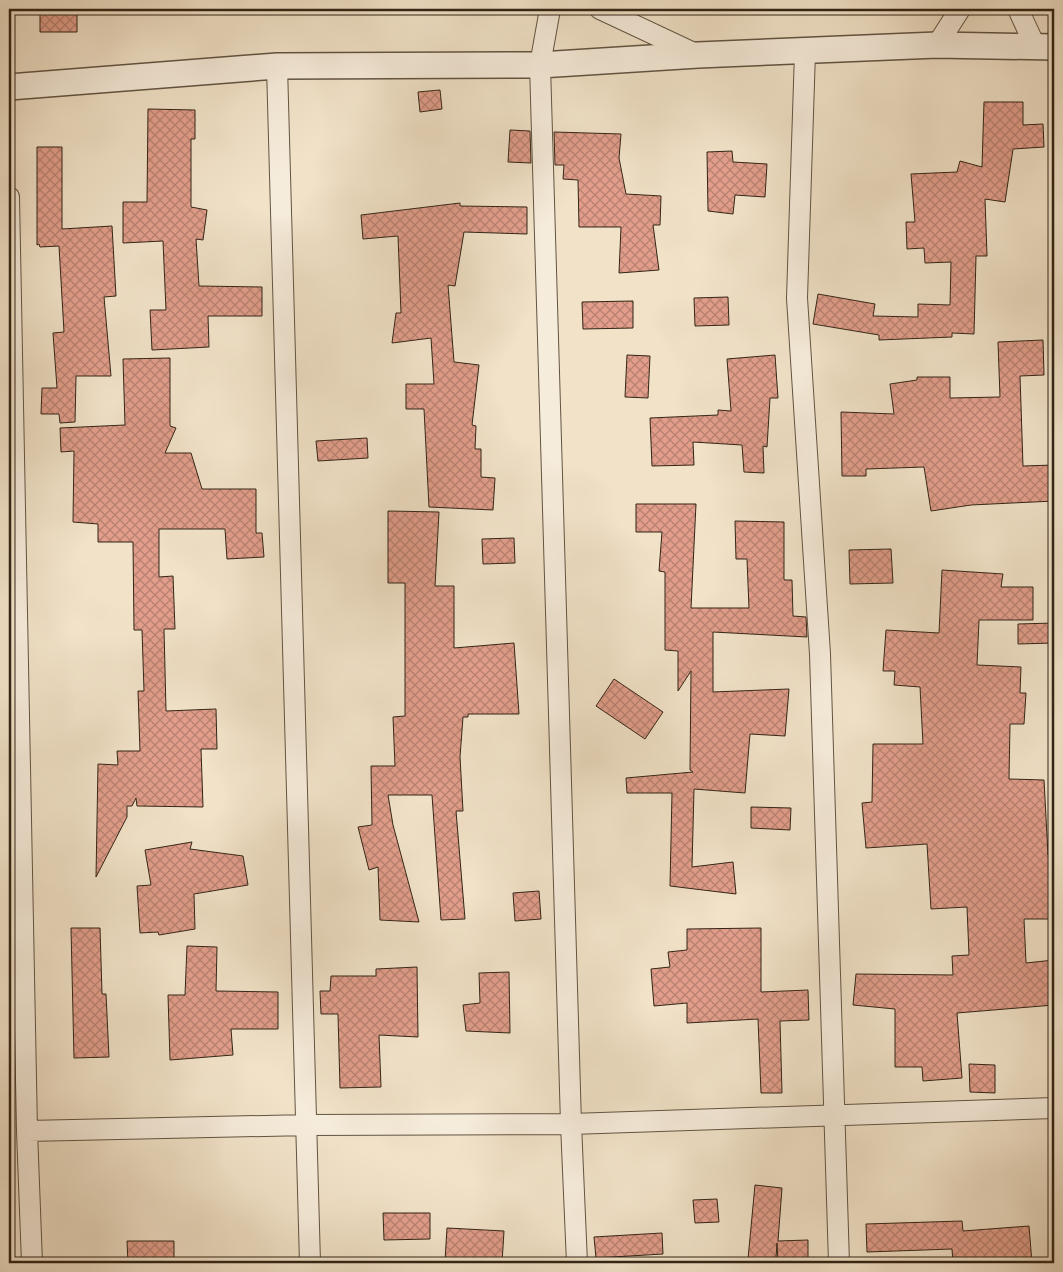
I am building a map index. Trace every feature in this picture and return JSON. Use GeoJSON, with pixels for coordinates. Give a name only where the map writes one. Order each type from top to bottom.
{"type":"FeatureCollection","features":[{"type":"Feature","properties":{"kind":"street"},"geometry":{"type":"LineString","coordinates":[[550,9],[540,65],[571,1124],[577,1263]]}},
{"type":"Feature","properties":{"kind":"street"},"geometry":{"type":"LineString","coordinates":[[600,9],[698,55]]}},
{"type":"Feature","properties":{"kind":"street"},"geometry":{"type":"LineString","coordinates":[[936,45],[960,9]]}},
{"type":"Feature","properties":{"kind":"street"},"geometry":{"type":"LineString","coordinates":[[1018,9],[1045,48]]}},
{"type":"Feature","properties":{"kind":"street"},"geometry":{"type":"LineString","coordinates":[[9,87],[277,66],[540,65],[698,55],[936,45],[1045,48]]}},
{"type":"Feature","properties":{"kind":"street"},"geometry":{"type":"LineString","coordinates":[[805,52],[797,298],[820,654],[839,1263]]}},
{"type":"Feature","properties":{"kind":"street"},"geometry":{"type":"LineString","coordinates":[[277,66],[310,1263]]}},
{"type":"Feature","properties":{"kind":"street"},"geometry":{"type":"LineString","coordinates":[[9,197],[27,1131],[32,1263]]}},
{"type":"Feature","properties":{"kind":"street"},"geometry":{"type":"LineString","coordinates":[[27,1131],[306,1125],[571,1124],[1054,1108]]}},
{"type":"Feature","properties":{"kind":"building"},"geometry":{"type":"Polygon","coordinates":[[[40,9],[77,9],[77,32],[40,32],[40,9]]]}},
{"type":"Feature","properties":{"kind":"building"},"geometry":{"type":"Polygon","coordinates":[[[440,90],[442,109],[420,112],[418,92],[440,90]]]}},
{"type":"Feature","properties":{"kind":"building"},"geometry":{"type":"Polygon","coordinates":[[[984,102],[1023,102],[1023,125],[1043,124],[1044,147],[1013,149],[1005,202],[985,199],[987,256],[976,256],[974,334],[952,333],[952,337],[879,340],[879,335],[813,324],[818,294],[875,304],[873,316],[918,317],[918,304],[950,305],[951,262],[925,263],[924,248],[907,249],[906,222],[915,222],[911,174],[957,172],[960,161],[982,167],[984,102]]]}},
{"type":"Feature","properties":{"kind":"building"},"geometry":{"type":"Polygon","coordinates":[[[148,109],[195,110],[195,139],[191,139],[191,207],[207,210],[203,240],[196,239],[199,286],[262,287],[262,316],[208,316],[209,347],[152,350],[150,310],[166,310],[163,241],[123,243],[123,202],[147,202],[148,109]]]}},
{"type":"Feature","properties":{"kind":"building"},"geometry":{"type":"Polygon","coordinates":[[[510,130],[530,131],[531,163],[508,162],[510,130]]]}},
{"type":"Feature","properties":{"kind":"building"},"geometry":{"type":"Polygon","coordinates":[[[554,132],[621,134],[619,158],[626,194],[661,196],[660,225],[653,225],[659,270],[619,273],[621,227],[579,227],[578,180],[563,179],[564,165],[555,165],[554,132]]]}},
{"type":"Feature","properties":{"kind":"building"},"geometry":{"type":"Polygon","coordinates":[[[37,147],[62,147],[62,229],[112,226],[116,296],[104,297],[111,376],[76,376],[75,422],[60,423],[59,414],[41,414],[42,388],[57,388],[53,333],[64,332],[59,246],[40,247],[39,244],[37,245],[37,147]]]}},
{"type":"Feature","properties":{"kind":"building"},"geometry":{"type":"Polygon","coordinates":[[[732,151],[733,162],[767,164],[765,197],[735,195],[733,214],[708,211],[707,152],[732,151]]]}},
{"type":"Feature","properties":{"kind":"building"},"geometry":{"type":"Polygon","coordinates":[[[460,203],[460,206],[527,207],[527,234],[464,232],[455,286],[448,285],[454,362],[479,365],[472,425],[476,426],[475,449],[481,449],[481,477],[495,478],[493,510],[429,507],[424,409],[406,409],[406,384],[434,384],[431,338],[392,343],[396,313],[401,313],[398,236],[363,239],[361,215],[460,203]]]}},
{"type":"Feature","properties":{"kind":"building"},"geometry":{"type":"Polygon","coordinates":[[[728,297],[729,325],[695,326],[694,298],[728,297]]]}},
{"type":"Feature","properties":{"kind":"building"},"geometry":{"type":"Polygon","coordinates":[[[633,301],[633,328],[583,329],[582,302],[633,301]]]}},
{"type":"Feature","properties":{"kind":"building"},"geometry":{"type":"Polygon","coordinates":[[[1043,340],[1044,375],[1020,376],[1023,466],[1054,465],[1054,501],[971,505],[931,511],[924,467],[866,469],[866,476],[842,476],[841,412],[894,414],[890,384],[917,380],[917,377],[950,377],[950,398],[1000,397],[998,342],[1043,340]]]}},
{"type":"Feature","properties":{"kind":"building"},"geometry":{"type":"Polygon","coordinates":[[[627,355],[650,356],[648,398],[625,397],[627,355]]]}},
{"type":"Feature","properties":{"kind":"building"},"geometry":{"type":"Polygon","coordinates":[[[775,355],[778,398],[770,398],[767,447],[763,446],[764,473],[744,472],[742,445],[693,442],[694,465],[652,466],[650,418],[718,415],[718,410],[731,411],[727,359],[775,355]]]}},
{"type":"Feature","properties":{"kind":"building"},"geometry":{"type":"Polygon","coordinates":[[[170,358],[170,426],[176,428],[165,453],[191,453],[202,489],[256,489],[256,533],[262,533],[264,557],[227,559],[225,529],[159,529],[159,577],[173,576],[175,629],[164,629],[166,711],[216,709],[217,749],[201,749],[203,807],[137,806],[136,798],[132,806],[127,806],[127,817],[96,877],[98,764],[118,765],[117,751],[140,751],[138,691],[144,691],[142,630],[134,630],[133,542],[98,542],[98,524],[73,522],[74,451],[61,452],[60,428],[125,425],[123,359],[170,358]]]}},
{"type":"Feature","properties":{"kind":"building"},"geometry":{"type":"Polygon","coordinates":[[[367,438],[368,458],[318,461],[316,441],[367,438]]]}},
{"type":"Feature","properties":{"kind":"building"},"geometry":{"type":"Polygon","coordinates":[[[636,504],[696,504],[691,608],[749,608],[747,559],[736,559],[735,521],[784,522],[784,580],[792,580],[793,616],[806,617],[807,637],[713,632],[713,692],[789,689],[785,736],[750,734],[745,793],[694,789],[692,867],[733,862],[736,894],[670,886],[672,793],[627,793],[626,778],[693,772],[690,770],[691,671],[678,691],[678,651],[665,650],[665,572],[659,571],[662,532],[636,532],[636,504]]]}},
{"type":"Feature","properties":{"kind":"building"},"geometry":{"type":"Polygon","coordinates":[[[388,511],[439,512],[435,586],[454,586],[454,648],[514,643],[519,714],[468,714],[468,717],[463,717],[460,757],[463,811],[456,811],[465,919],[441,920],[432,795],[388,795],[393,825],[419,922],[380,920],[378,867],[369,870],[358,827],[372,825],[371,766],[395,766],[393,717],[405,716],[405,583],[388,583],[388,511]]]}},
{"type":"Feature","properties":{"kind":"building"},"geometry":{"type":"Polygon","coordinates":[[[514,538],[515,563],[483,564],[482,539],[514,538]]]}},
{"type":"Feature","properties":{"kind":"building"},"geometry":{"type":"Polygon","coordinates":[[[891,549],[893,583],[850,584],[849,550],[891,549]]]}},
{"type":"Feature","properties":{"kind":"building"},"geometry":{"type":"Polygon","coordinates":[[[942,570],[1003,574],[1001,587],[1033,587],[1033,620],[979,620],[977,665],[1021,667],[1020,693],[1026,693],[1024,724],[1010,724],[1009,779],[1044,780],[1048,855],[1054,854],[1054,919],[1024,919],[1026,963],[1054,960],[1054,1005],[957,1013],[962,1078],[923,1081],[922,1067],[895,1067],[895,1009],[853,1005],[856,974],[953,975],[952,956],[969,955],[967,907],[931,909],[927,844],[866,848],[862,803],[872,802],[873,744],[923,744],[920,687],[894,685],[895,671],[883,671],[886,630],[939,633],[942,570]]]}},
{"type":"Feature","properties":{"kind":"building"},"geometry":{"type":"Polygon","coordinates":[[[1054,623],[1054,643],[1018,644],[1018,624],[1054,623]]]}},
{"type":"Feature","properties":{"kind":"building"},"geometry":{"type":"Polygon","coordinates":[[[614,679],[663,712],[645,739],[596,706],[614,679]]]}},
{"type":"Feature","properties":{"kind":"building"},"geometry":{"type":"Polygon","coordinates":[[[751,807],[791,808],[790,830],[751,828],[751,807]]]}},
{"type":"Feature","properties":{"kind":"building"},"geometry":{"type":"Polygon","coordinates":[[[192,842],[190,849],[243,856],[248,885],[194,894],[195,929],[159,935],[158,932],[140,933],[137,886],[151,885],[145,850],[192,842]]]}},
{"type":"Feature","properties":{"kind":"building"},"geometry":{"type":"Polygon","coordinates":[[[539,891],[541,919],[515,921],[513,893],[539,891]]]}},
{"type":"Feature","properties":{"kind":"building"},"geometry":{"type":"Polygon","coordinates":[[[71,928],[100,928],[102,994],[106,994],[109,1057],[74,1058],[71,928]]]}},
{"type":"Feature","properties":{"kind":"building"},"geometry":{"type":"Polygon","coordinates":[[[761,928],[761,992],[808,990],[809,1020],[780,1021],[782,1093],[761,1093],[758,1019],[687,1023],[687,1003],[654,1006],[651,969],[670,967],[668,952],[687,950],[687,929],[761,928]]]}},
{"type":"Feature","properties":{"kind":"building"},"geometry":{"type":"Polygon","coordinates":[[[187,946],[217,947],[216,991],[278,992],[278,1029],[231,1029],[233,1055],[170,1060],[168,995],[185,995],[187,946]]]}},
{"type":"Feature","properties":{"kind":"building"},"geometry":{"type":"Polygon","coordinates":[[[417,967],[418,1037],[379,1035],[381,1087],[340,1088],[338,1014],[321,1014],[320,991],[330,991],[331,976],[376,976],[376,969],[417,967]]]}},
{"type":"Feature","properties":{"kind":"building"},"geometry":{"type":"Polygon","coordinates":[[[509,972],[510,1033],[466,1031],[463,1005],[480,1003],[479,973],[509,972]]]}},
{"type":"Feature","properties":{"kind":"building"},"geometry":{"type":"Polygon","coordinates":[[[969,1064],[995,1065],[995,1093],[970,1092],[969,1064]]]}},
{"type":"Feature","properties":{"kind":"building"},"geometry":{"type":"Polygon","coordinates":[[[755,1185],[782,1188],[778,1241],[808,1240],[808,1263],[778,1263],[777,1243],[776,1258],[748,1259],[755,1185]]]}},
{"type":"Feature","properties":{"kind":"building"},"geometry":{"type":"Polygon","coordinates":[[[717,1199],[719,1222],[695,1223],[693,1200],[717,1199]]]}},
{"type":"Feature","properties":{"kind":"building"},"geometry":{"type":"Polygon","coordinates":[[[383,1213],[430,1213],[430,1239],[384,1240],[383,1213]]]}},
{"type":"Feature","properties":{"kind":"building"},"geometry":{"type":"Polygon","coordinates":[[[962,1221],[963,1231],[1029,1226],[1032,1263],[953,1263],[952,1249],[867,1252],[866,1224],[962,1221]]]}},
{"type":"Feature","properties":{"kind":"building"},"geometry":{"type":"Polygon","coordinates":[[[447,1228],[504,1231],[502,1263],[445,1261],[447,1228]]]}},
{"type":"Feature","properties":{"kind":"building"},"geometry":{"type":"Polygon","coordinates":[[[662,1233],[663,1254],[596,1258],[594,1237],[662,1233]]]}},
{"type":"Feature","properties":{"kind":"building"},"geometry":{"type":"Polygon","coordinates":[[[127,1241],[174,1241],[174,1263],[128,1263],[127,1241]]]}}]}
